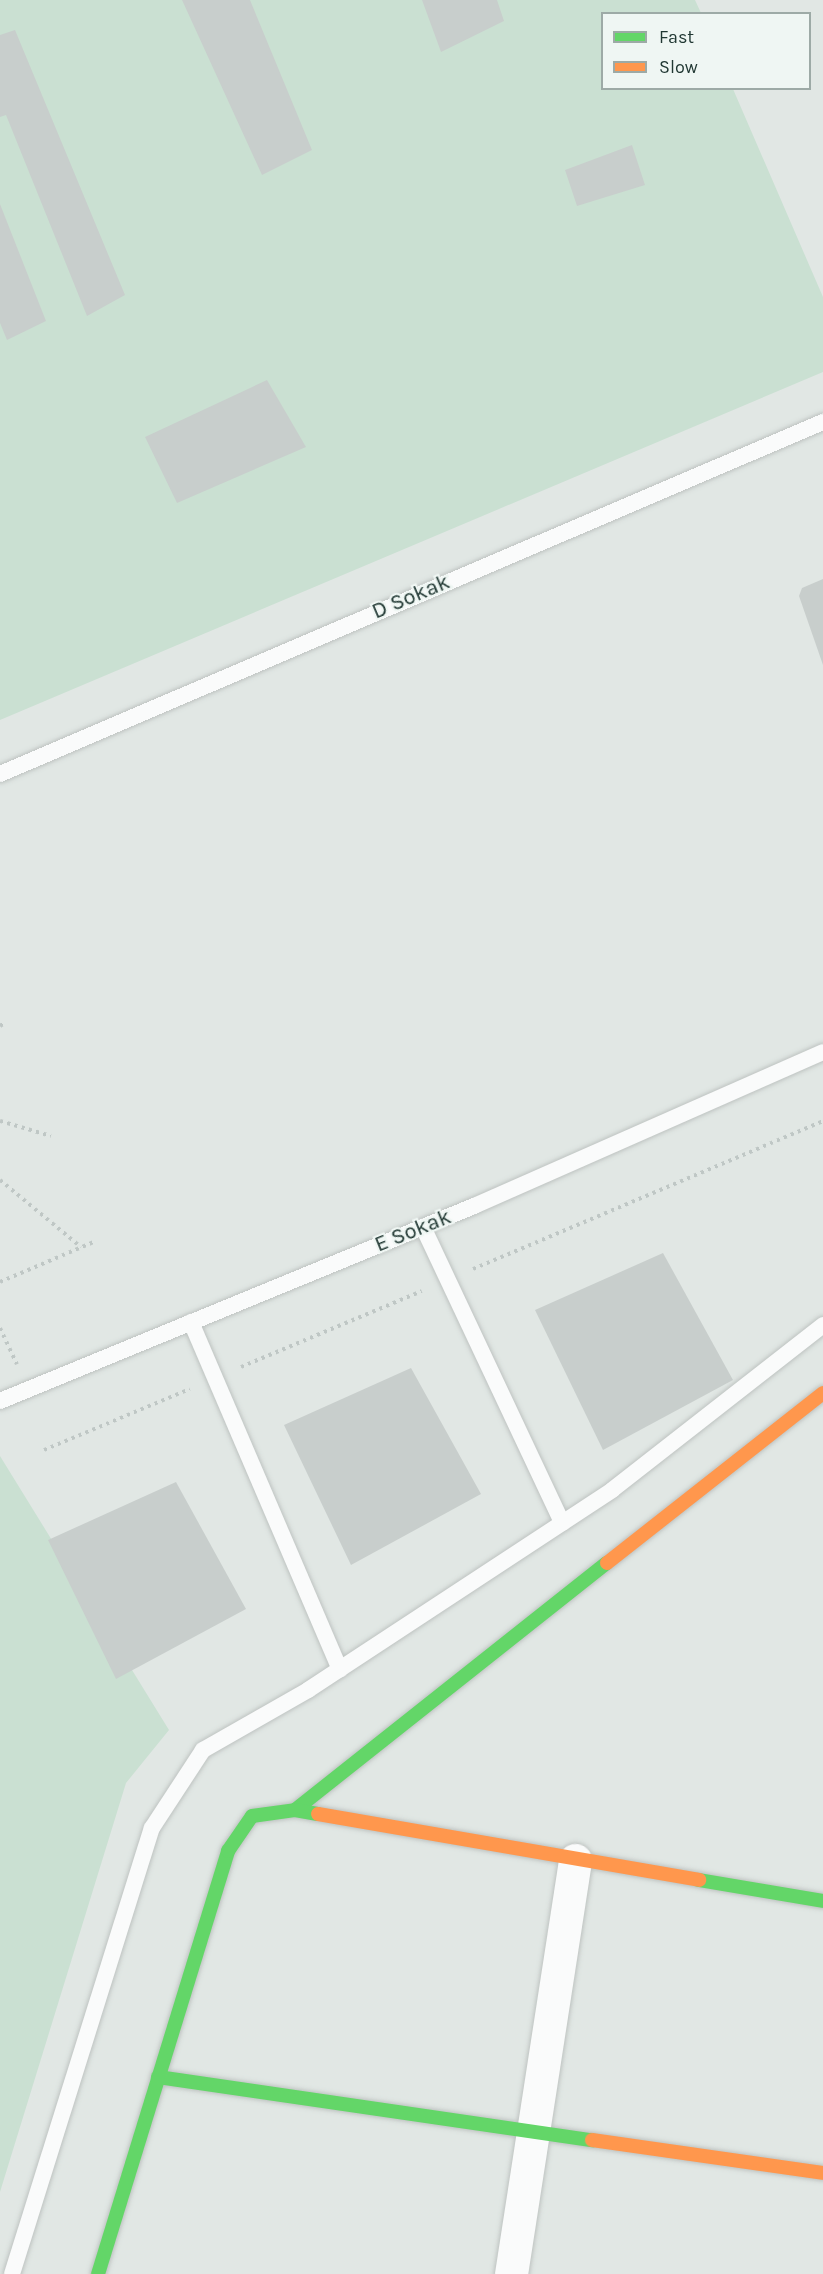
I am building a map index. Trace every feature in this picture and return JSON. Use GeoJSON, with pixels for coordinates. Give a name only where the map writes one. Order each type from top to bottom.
{"type":"FeatureCollection","features":[{"type":"Feature","properties":{"kind":"street"},"geometry":{"type":"LineString","coordinates":[[295,1809],[823,1393]]}},
{"type":"Feature","properties":{"kind":"street"},"geometry":{"type":"LineString","coordinates":[[98,2274],[228,1851],[252,1816],[295,1809],[575,1860],[823,1901]]}},
{"type":"Feature","properties":{"kind":"street"},"geometry":{"type":"LineString","coordinates":[[511,2274],[575,1860]]}},
{"type":"Feature","properties":{"kind":"street"},"geometry":{"type":"LineString","coordinates":[[158,2077],[533,2133],[823,2173]]}},
{"type":"Feature","properties":{"kind":"lane","name":"D Sokak"},"geometry":{"type":"LineString","coordinates":[[0,774],[823,422]]}},
{"type":"Feature","properties":{"kind":"lane","name":"E Sokak"},"geometry":{"type":"LineString","coordinates":[[0,1401],[423,1227],[823,1052]]}},
{"type":"Feature","properties":{"kind":"lane"},"geometry":{"type":"LineString","coordinates":[[423,1227],[562,1523]]}},
{"type":"Feature","properties":{"kind":"lane"},"geometry":{"type":"LineString","coordinates":[[191,1322],[340,1669]]}},
{"type":"Feature","properties":{"kind":"lane"},"geometry":{"type":"LineString","coordinates":[[12,2274],[152,1827],[203,1750],[340,1669],[612,1490],[823,1325]]}},
{"type":"Feature","properties":{"kind":"path"},"geometry":{"type":"LineString","coordinates":[[0,1121],[51,1136]]}},
{"type":"Feature","properties":{"kind":"path"},"geometry":{"type":"LineString","coordinates":[[0,1180],[81,1247]]}},
{"type":"Feature","properties":{"kind":"path"},"geometry":{"type":"LineString","coordinates":[[0,1282],[96,1241]]}},
{"type":"Feature","properties":{"kind":"path"},"geometry":{"type":"LineString","coordinates":[[0,1328],[29,1389]]}},
{"type":"Feature","properties":{"kind":"green space"},"geometry":{"type":"Polygon","coordinates":[[[0,0],[695,0],[701,12],[601,12],[601,90],[733,90],[823,297],[823,372],[0,720],[0,0]]]}},
{"type":"Feature","properties":{"kind":"green space"},"geometry":{"type":"Polygon","coordinates":[[[0,1456],[169,1730],[126,1783],[0,2192],[0,1456]]]}},
{"type":"Feature","properties":{"kind":"building"},"geometry":{"type":"Polygon","coordinates":[[[182,0],[250,0],[312,150],[262,175],[182,0]]]}},
{"type":"Feature","properties":{"kind":"building"},"geometry":{"type":"Polygon","coordinates":[[[422,0],[497,0],[504,21],[441,52],[422,0]]]}},
{"type":"Feature","properties":{"kind":"building"},"geometry":{"type":"Polygon","coordinates":[[[15,30],[125,295],[87,316],[6,115],[0,117],[0,35],[15,30]]]}},
{"type":"Feature","properties":{"kind":"building"},"geometry":{"type":"Polygon","coordinates":[[[632,145],[645,185],[577,206],[565,170],[632,145]]]}},
{"type":"Feature","properties":{"kind":"building"},"geometry":{"type":"Polygon","coordinates":[[[0,204],[46,321],[7,340],[0,323],[0,204]]]}},
{"type":"Feature","properties":{"kind":"building"},"geometry":{"type":"Polygon","coordinates":[[[267,380],[306,447],[177,503],[145,437],[267,380]]]}},
{"type":"Feature","properties":{"kind":"building"},"geometry":{"type":"Polygon","coordinates":[[[823,579],[823,665],[799,596],[802,588],[823,579]]]}},
{"type":"Feature","properties":{"kind":"building"},"geometry":{"type":"Polygon","coordinates":[[[663,1253],[733,1380],[603,1450],[535,1310],[663,1253]]]}},
{"type":"Feature","properties":{"kind":"building"},"geometry":{"type":"Polygon","coordinates":[[[411,1368],[481,1494],[351,1565],[284,1425],[411,1368]]]}},
{"type":"Feature","properties":{"kind":"building"},"geometry":{"type":"Polygon","coordinates":[[[176,1482],[246,1609],[116,1679],[48,1540],[176,1482]]]}},
{"type":"Feature","properties":{"kind":"traffic: fast"},"geometry":{"type":"LineString","coordinates":[[295,1810],[607,1563]]}},
{"type":"Feature","properties":{"kind":"traffic: fast"},"geometry":{"type":"LineString","coordinates":[[98,2274],[228,1851],[252,1816],[295,1810],[318,1814]]}},
{"type":"Feature","properties":{"kind":"traffic: fast"},"geometry":{"type":"LineString","coordinates":[[699,1880],[823,1901]]}},
{"type":"Feature","properties":{"kind":"traffic: fast"},"geometry":{"type":"LineString","coordinates":[[158,2077],[592,2140]]}},
{"type":"Feature","properties":{"kind":"traffic: slow"},"geometry":{"type":"LineString","coordinates":[[607,1563],[823,1393]]}},
{"type":"Feature","properties":{"kind":"traffic: slow"},"geometry":{"type":"LineString","coordinates":[[318,1814],[699,1880]]}},
{"type":"Feature","properties":{"kind":"traffic: slow"},"geometry":{"type":"LineString","coordinates":[[592,2140],[823,2173]]}}]}
